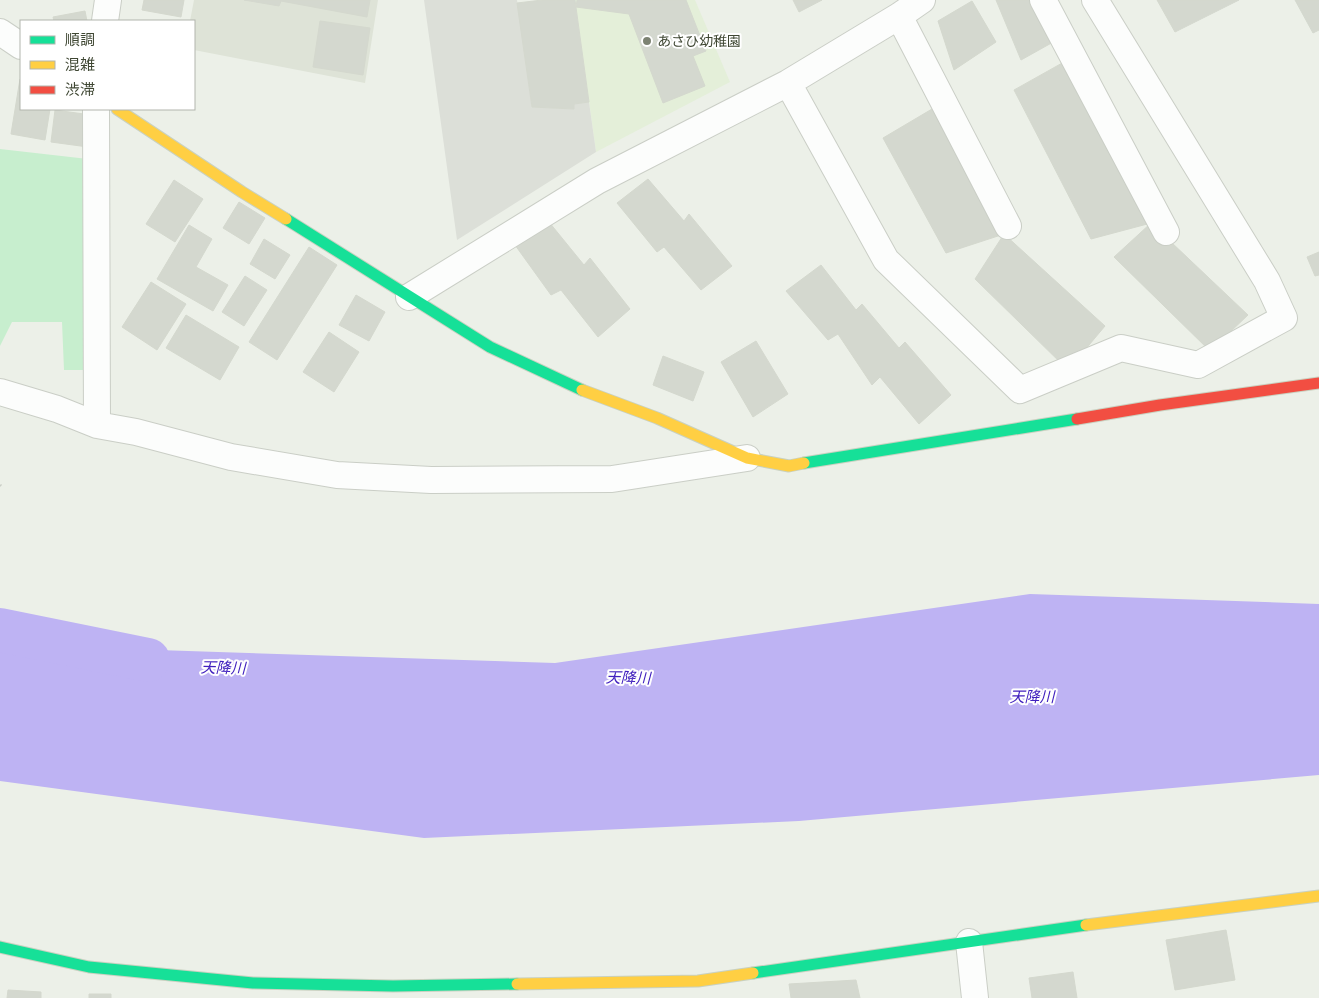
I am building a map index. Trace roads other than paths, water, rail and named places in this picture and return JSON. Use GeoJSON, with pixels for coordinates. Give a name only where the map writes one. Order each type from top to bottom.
{"type":"FeatureCollection","features":[{"type":"Feature","properties":{"kind":"street"},"geometry":{"type":"LineString","coordinates":[[105,20],[108,0]]}},
{"type":"Feature","properties":{"kind":"street"},"geometry":{"type":"LineString","coordinates":[[409,297],[597,181],[788,83],[922,0]]}},
{"type":"Feature","properties":{"kind":"street"},"geometry":{"type":"LineString","coordinates":[[1043,0],[1166,232]]}},
{"type":"Feature","properties":{"kind":"street"},"geometry":{"type":"LineString","coordinates":[[788,83],[886,260],[1020,390],[1121,348],[1198,365],[1284,318],[1267,281],[1095,0]]}},
{"type":"Feature","properties":{"kind":"street"},"geometry":{"type":"LineString","coordinates":[[899,16],[1008,226]]}},
{"type":"Feature","properties":{"kind":"street"},"geometry":{"type":"LineString","coordinates":[[0,32],[20,45]]}},
{"type":"Feature","properties":{"kind":"street"},"geometry":{"type":"LineString","coordinates":[[96,110],[96,424]]}},
{"type":"Feature","properties":{"kind":"street"},"geometry":{"type":"LineString","coordinates":[[119,110],[242,192],[490,347],[585,391],[657,418],[747,458],[789,466],[1160,405],[1319,383]]}},
{"type":"Feature","properties":{"kind":"street"},"geometry":{"type":"LineString","coordinates":[[0,392],[57,409],[96,424],[136,432],[231,457],[337,475],[431,480],[612,479],[747,458]]}},
{"type":"Feature","properties":{"kind":"street"},"geometry":{"type":"LineString","coordinates":[[0,947],[89,967],[253,983],[393,992],[698,981],[1104,922],[1319,896]]}},
{"type":"Feature","properties":{"kind":"street"},"geometry":{"type":"LineString","coordinates":[[969,942],[975,998]]}},
{"type":"Feature","properties":{"kind":"water","name":"天降川"},"geometry":{"type":"Polygon","coordinates":[[[1030,594],[1319,604],[1319,775],[799,821],[424,838],[0,781],[0,632],[67,647],[555,663],[1030,594]]]}},
{"type":"Feature","properties":{"kind":"waterway","name":"天降川"},"geometry":{"type":"LineString","coordinates":[[0,630],[148,660]]}},
{"type":"Feature","properties":{"kind":"place","name":"あさひ幼稚園"},"geometry":{"type":"Point","coordinates":[647,41]}}]}
